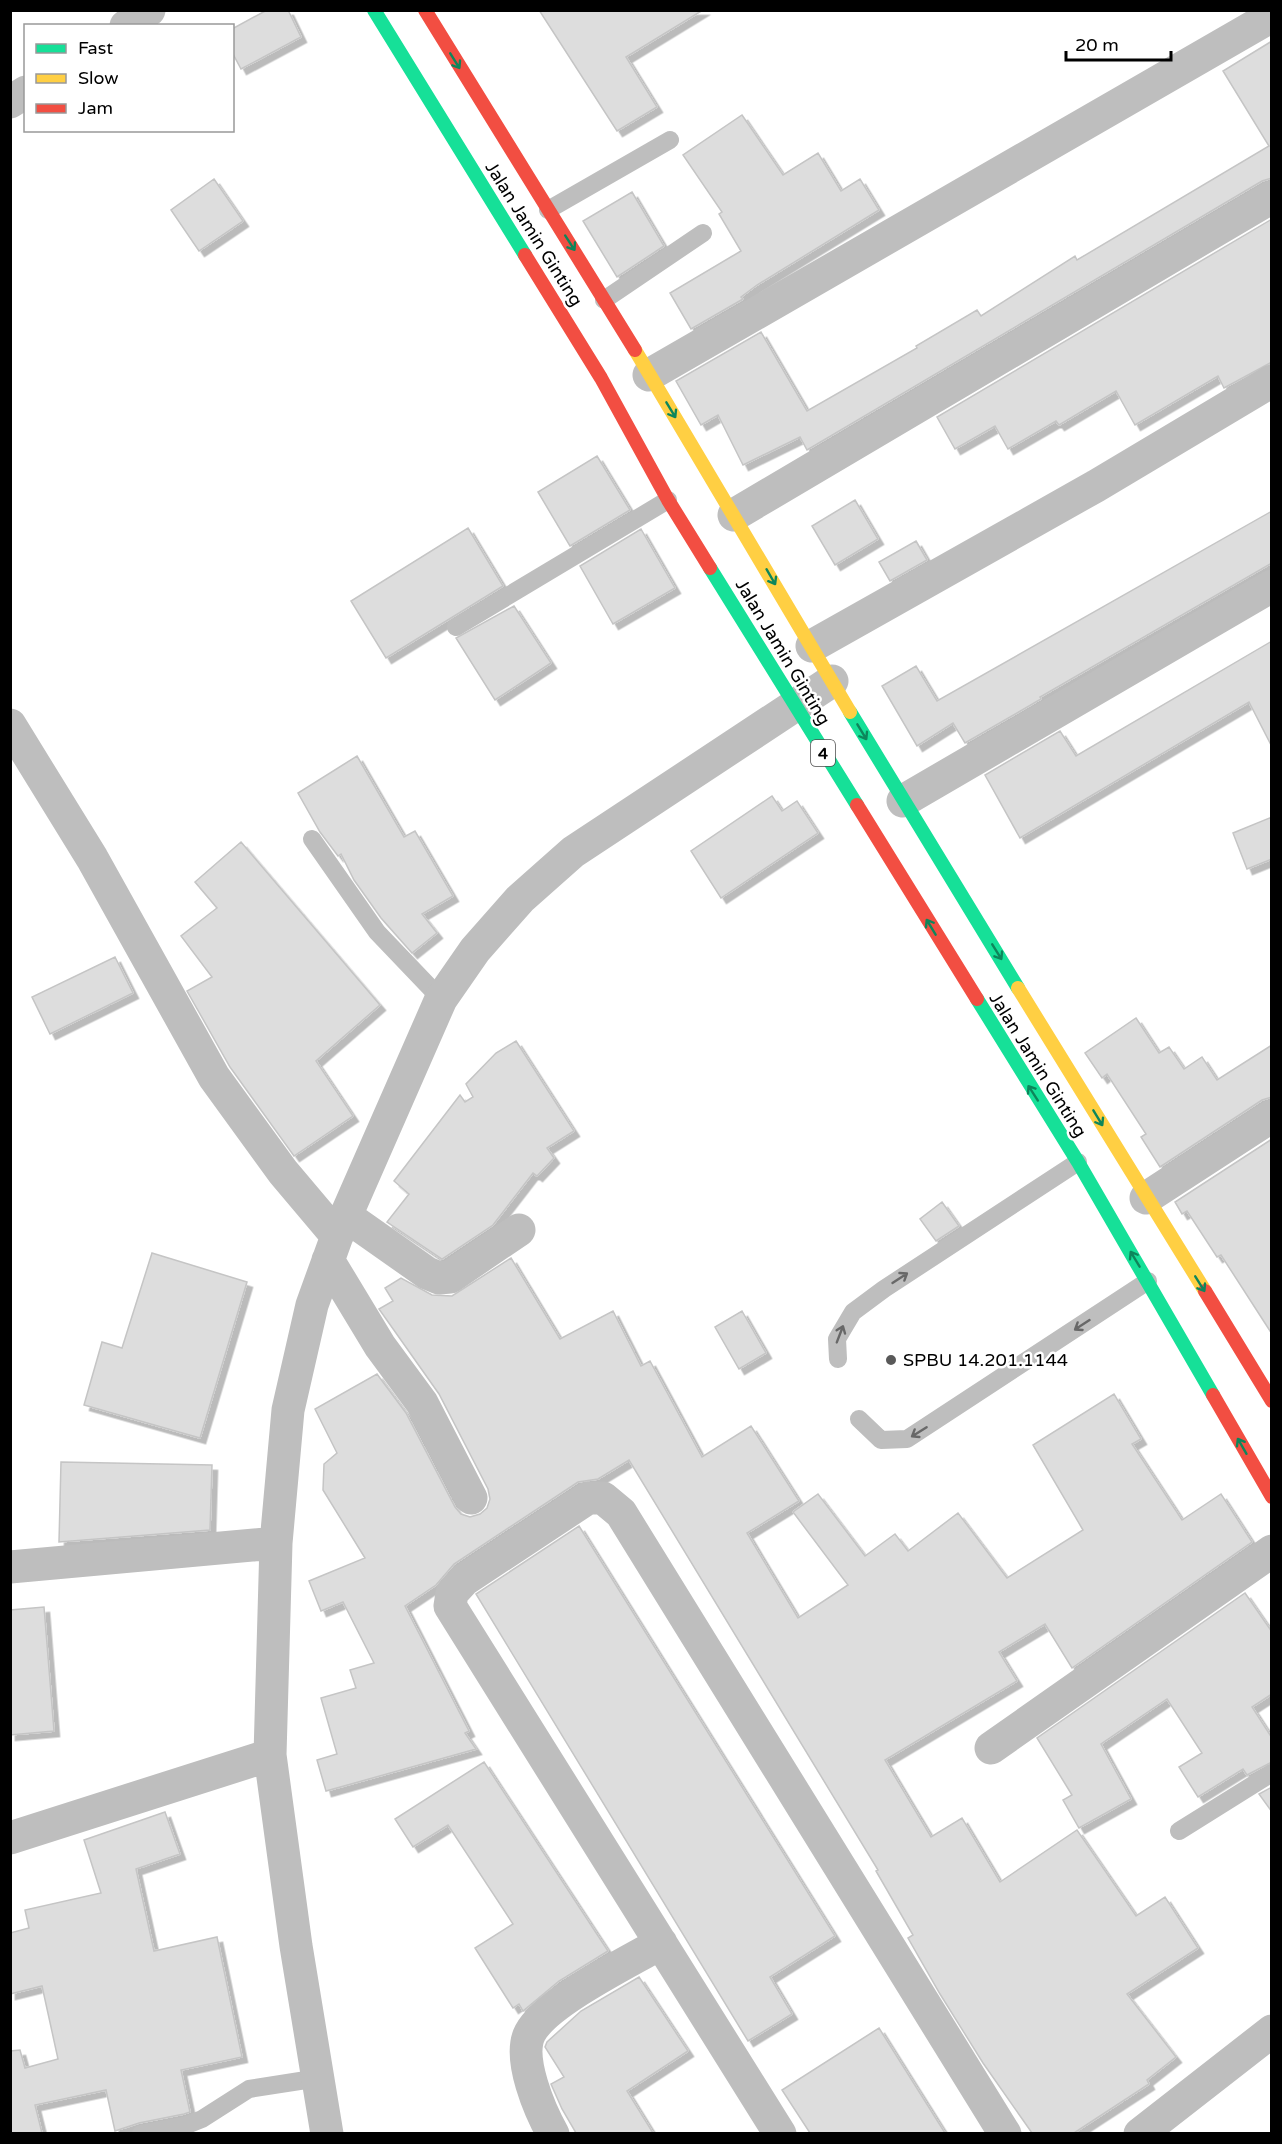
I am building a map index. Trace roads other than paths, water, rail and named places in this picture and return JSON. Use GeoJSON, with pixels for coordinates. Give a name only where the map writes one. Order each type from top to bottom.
{"type":"FeatureCollection","features":[{"type":"Feature","properties":{"kind":"highway","name":"Jalan Jamin Ginting"},"geometry":{"type":"LineString","coordinates":[[374,10],[601,378],[668,500],[776,663],[794,706],[1078,1162],[1272,1497]]}},
{"type":"Feature","properties":{"kind":"highway","name":"Jalan Jamin Ginting"},"geometry":{"type":"LineString","coordinates":[[425,10],[734,515],[806,649],[832,681],[1146,1197],[1269,1390]]}},
{"type":"Feature","properties":{"kind":"street"},"geometry":{"type":"LineString","coordinates":[[129,24],[149,10]]}},
{"type":"Feature","properties":{"kind":"street"},"geometry":{"type":"LineString","coordinates":[[650,375],[1272,16]]}},
{"type":"Feature","properties":{"kind":"street"},"geometry":{"type":"LineString","coordinates":[[10,102],[24,93]]}},
{"type":"Feature","properties":{"kind":"street"},"geometry":{"type":"LineString","coordinates":[[734,515],[1272,197]]}},
{"type":"Feature","properties":{"kind":"street"},"geometry":{"type":"LineString","coordinates":[[806,649],[1096,486],[1272,381]]}},
{"type":"Feature","properties":{"kind":"street"},"geometry":{"type":"LineString","coordinates":[[903,801],[1272,586]]}},
{"type":"Feature","properties":{"kind":"street"},"geometry":{"type":"LineString","coordinates":[[327,2133],[296,1946],[270,1755],[276,1543],[288,1410],[312,1305],[337,1238],[441,999],[475,950],[520,899],[573,852],[832,681]]}},
{"type":"Feature","properties":{"kind":"street"},"geometry":{"type":"LineString","coordinates":[[10,725],[92,858],[214,1077],[283,1172],[337,1238],[380,1346],[422,1403],[471,1498]]}},
{"type":"Feature","properties":{"kind":"street"},"geometry":{"type":"LineString","coordinates":[[1146,1197],[1272,1116]]}},
{"type":"Feature","properties":{"kind":"street"},"geometry":{"type":"LineString","coordinates":[[337,1238],[439,1278],[450,1277],[519,1230]]}},
{"type":"Feature","properties":{"kind":"street"},"geometry":{"type":"LineString","coordinates":[[780,2133],[450,1606],[452,1593],[464,1580],[588,1498],[595,1497],[610,1502],[621,1513],[1005,2133]]}},
{"type":"Feature","properties":{"kind":"street"},"geometry":{"type":"LineString","coordinates":[[10,1567],[276,1543]]}},
{"type":"Feature","properties":{"kind":"street"},"geometry":{"type":"LineString","coordinates":[[991,1748],[1272,1551]]}},
{"type":"Feature","properties":{"kind":"street"},"geometry":{"type":"LineString","coordinates":[[10,1838],[270,1755]]}},
{"type":"Feature","properties":{"kind":"street"},"geometry":{"type":"LineString","coordinates":[[553,2133],[542,2114],[528,2067],[529,2035],[540,2019],[562,2002],[661,1943]]}},
{"type":"Feature","properties":{"kind":"street"},"geometry":{"type":"LineString","coordinates":[[1140,2133],[1272,2031]]}},
{"type":"Feature","properties":{"kind":"lane"},"geometry":{"type":"LineString","coordinates":[[549,210],[669,140]]}},
{"type":"Feature","properties":{"kind":"lane"},"geometry":{"type":"LineString","coordinates":[[604,300],[703,233]]}},
{"type":"Feature","properties":{"kind":"lane"},"geometry":{"type":"LineString","coordinates":[[456,627],[668,500]]}},
{"type":"Feature","properties":{"kind":"lane"},"geometry":{"type":"LineString","coordinates":[[312,838],[377,932],[441,999]]}},
{"type":"Feature","properties":{"kind":"lane"},"geometry":{"type":"LineString","coordinates":[[837,1359],[837,1339],[853,1312],[884,1289],[1078,1162]]}},
{"type":"Feature","properties":{"kind":"lane"},"geometry":{"type":"LineString","coordinates":[[859,1419],[881,1440],[898,1441],[915,1435],[1148,1281]]}},
{"type":"Feature","properties":{"kind":"lane"},"geometry":{"type":"LineString","coordinates":[[1179,1831],[1272,1773]]}},
{"type":"Feature","properties":{"kind":"lane"},"geometry":{"type":"LineString","coordinates":[[141,2133],[187,2125],[202,2119],[249,2089],[319,2078]]}},
{"type":"Feature","properties":{"kind":"place","name":"SPBU 14.201.1144"},"geometry":{"type":"Point","coordinates":[891,1360]}}]}
